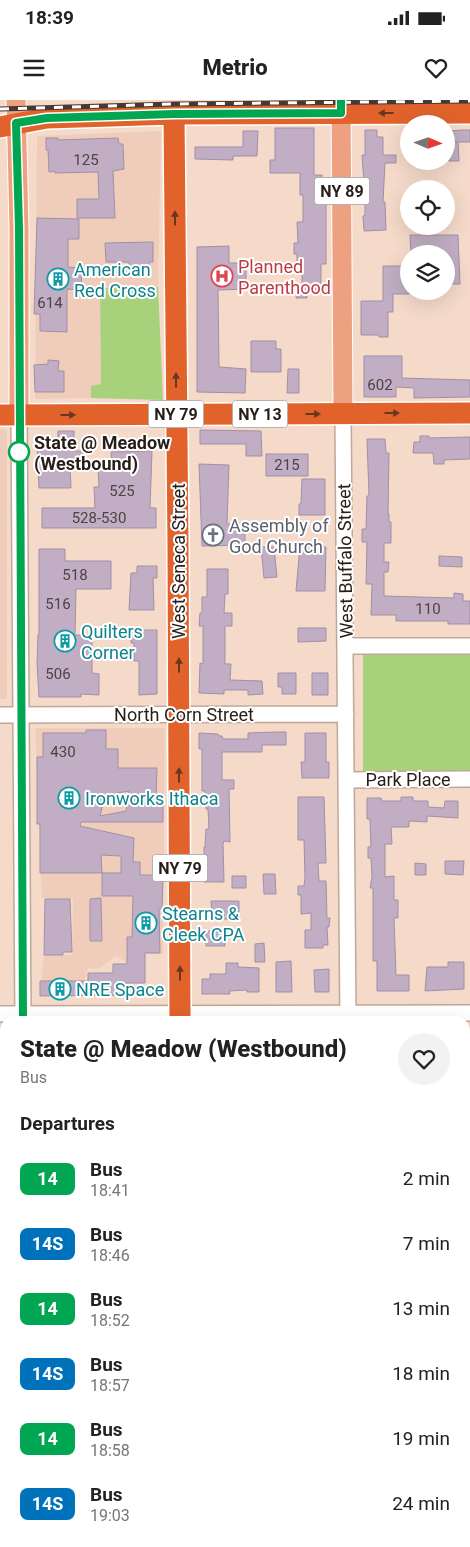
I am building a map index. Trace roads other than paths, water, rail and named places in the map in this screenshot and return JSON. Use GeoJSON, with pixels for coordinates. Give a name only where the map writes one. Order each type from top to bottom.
{"type":"FeatureCollection","features":[{"type":"Feature","properties":{"kind":"highway"},"geometry":{"type":"LineString","coordinates":[[8,125],[47,118],[174,107],[341,107],[470,113]]}},
{"type":"Feature","properties":{"kind":"highway","name":"West Seneca Street"},"geometry":{"type":"LineString","coordinates":[[174,107],[180,1016]]}},
{"type":"Feature","properties":{"kind":"highway","name":"NY 13"},"geometry":{"type":"LineString","coordinates":[[10,415],[470,413]]}},
{"type":"Feature","properties":{"kind":"main road"},"geometry":{"type":"LineString","coordinates":[[10,415],[19,228],[8,125],[16,100]]}},
{"type":"Feature","properties":{"kind":"main road","name":"West Buffalo Street"},"geometry":{"type":"LineString","coordinates":[[341,107],[343,414]]}},
{"type":"Feature","properties":{"kind":"street","name":"West Buffalo Street"},"geometry":{"type":"LineString","coordinates":[[343,414],[348,1016]]}},
{"type":"Feature","properties":{"kind":"street"},"geometry":{"type":"LineString","coordinates":[[10,415],[21,714],[23,1016]]}},
{"type":"Feature","properties":{"kind":"street"},"geometry":{"type":"LineString","coordinates":[[346,646],[470,646]]}},
{"type":"Feature","properties":{"kind":"street","name":"North Corn Street"},"geometry":{"type":"LineString","coordinates":[[0,714],[346,714]]}},
{"type":"Feature","properties":{"kind":"street","name":"Park Place"},"geometry":{"type":"LineString","coordinates":[[346,780],[470,779]]}},
{"type":"Feature","properties":{"kind":"street"},"geometry":{"type":"LineString","coordinates":[[378,1016],[470,1013]]}},
{"type":"Feature","properties":{"kind":"railway"},"geometry":{"type":"LineString","coordinates":[[0,109],[174,104],[470,101]]}},
{"type":"Feature","properties":{"kind":"place","name":"Planned Parenthood"},"geometry":{"type":"Point","coordinates":[222,276]}},
{"type":"Feature","properties":{"kind":"place","name":"American Red Cross"},"geometry":{"type":"Point","coordinates":[58,279]}},
{"type":"Feature","properties":{"kind":"place","name":"State @ Meadow (Westbound)"},"geometry":{"type":"Point","coordinates":[19,452]}},
{"type":"Feature","properties":{"kind":"place","name":"Assembly of God Church"},"geometry":{"type":"Point","coordinates":[213,535]}},
{"type":"Feature","properties":{"kind":"place","name":"Quilters Corner"},"geometry":{"type":"Point","coordinates":[65,641]}},
{"type":"Feature","properties":{"kind":"place","name":"Ironworks Ithaca"},"geometry":{"type":"Point","coordinates":[69,798]}},
{"type":"Feature","properties":{"kind":"place","name":"Stearns & Cleek CPA"},"geometry":{"type":"Point","coordinates":[146,923]}},
{"type":"Feature","properties":{"kind":"place","name":"NRE Space"},"geometry":{"type":"Point","coordinates":[60,989]}}]}
